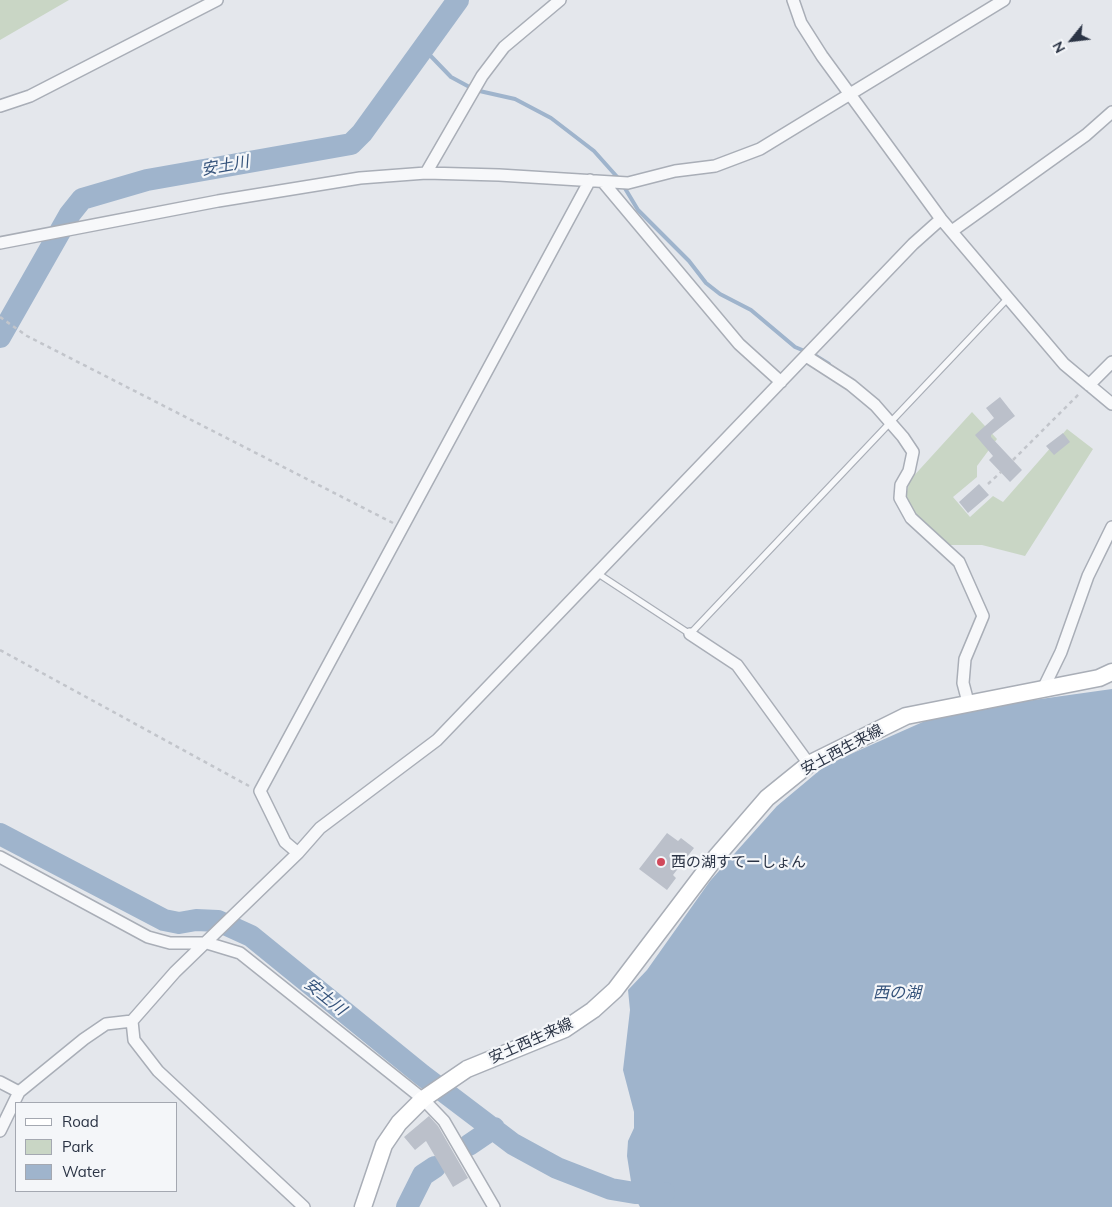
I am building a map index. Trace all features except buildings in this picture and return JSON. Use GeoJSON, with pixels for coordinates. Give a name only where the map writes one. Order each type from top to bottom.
{"type":"FeatureCollection","features":[{"type":"Feature","properties":{"kind":"main road","name":"安土西生来線"},"geometry":{"type":"LineString","coordinates":[[363,1207],[384,1145],[399,1123],[425,1097],[467,1069],[565,1029],[593,1010],[615,990],[716,857],[767,798],[810,764],[906,716],[968,702],[1099,678],[1112,672]]}},
{"type":"Feature","properties":{"kind":"street"},"geometry":{"type":"LineString","coordinates":[[0,106],[30,96],[217,0]]}},
{"type":"Feature","properties":{"kind":"street"},"geometry":{"type":"LineString","coordinates":[[426,174],[467,101],[504,47],[560,0]]}},
{"type":"Feature","properties":{"kind":"street"},"geometry":{"type":"LineString","coordinates":[[793,0],[801,23],[849,94],[941,219],[1064,364],[1112,404]]}},
{"type":"Feature","properties":{"kind":"street"},"geometry":{"type":"LineString","coordinates":[[0,242],[54,230],[89,226],[218,201],[360,178],[426,174],[499,175],[628,183],[674,171],[715,166],[760,149],[1004,0]]}},
{"type":"Feature","properties":{"kind":"street"},"geometry":{"type":"LineString","coordinates":[[952,230],[1086,135],[1112,112]]}},
{"type":"Feature","properties":{"kind":"street"},"geometry":{"type":"LineString","coordinates":[[298,853],[285,842],[260,791],[590,180]]}},
{"type":"Feature","properties":{"kind":"street"},"geometry":{"type":"LineString","coordinates":[[607,182],[739,344],[781,382]]}},
{"type":"Feature","properties":{"kind":"street"},"geometry":{"type":"LineString","coordinates":[[0,1131],[19,1092],[84,1039],[106,1024],[132,1021],[175,972],[217,934],[298,853],[320,828],[437,740],[913,244],[941,219]]}},
{"type":"Feature","properties":{"kind":"street"},"geometry":{"type":"LineString","coordinates":[[806,356],[851,385],[875,405],[903,436],[912,452],[909,471],[901,485],[900,498],[911,518],[959,562],[983,616],[965,659],[963,683],[968,702]]}},
{"type":"Feature","properties":{"kind":"street"},"geometry":{"type":"LineString","coordinates":[[1089,385],[1112,362]]}},
{"type":"Feature","properties":{"kind":"street"},"geometry":{"type":"LineString","coordinates":[[1043,688],[1061,652],[1088,576],[1112,527]]}},
{"type":"Feature","properties":{"kind":"street"},"geometry":{"type":"LineString","coordinates":[[690,634],[737,664],[810,764]]}},
{"type":"Feature","properties":{"kind":"street"},"geometry":{"type":"LineString","coordinates":[[0,857],[148,936],[170,944],[207,943],[240,953],[425,1097],[444,1121],[494,1207]]}},
{"type":"Feature","properties":{"kind":"street"},"geometry":{"type":"LineString","coordinates":[[132,1021],[134,1040],[158,1071],[304,1207]]}},
{"type":"Feature","properties":{"kind":"street"},"geometry":{"type":"LineString","coordinates":[[0,1082],[19,1092]]}},
{"type":"Feature","properties":{"kind":"lane"},"geometry":{"type":"LineString","coordinates":[[597,573],[690,634],[1009,297]]}},
{"type":"Feature","properties":{"kind":"path"},"geometry":{"type":"LineString","coordinates":[[0,317],[27,336],[401,528]]}},
{"type":"Feature","properties":{"kind":"path"},"geometry":{"type":"LineString","coordinates":[[1013,460],[1089,385]]}},
{"type":"Feature","properties":{"kind":"path"},"geometry":{"type":"LineString","coordinates":[[988,484],[1001,472]]}},
{"type":"Feature","properties":{"kind":"path"},"geometry":{"type":"LineString","coordinates":[[0,650],[260,791]]}},
{"type":"Feature","properties":{"kind":"green space"},"geometry":{"type":"Polygon","coordinates":[[[0,0],[69,0],[0,40],[0,0]]]}},
{"type":"Feature","properties":{"kind":"green space"},"geometry":{"type":"Polygon","coordinates":[[[972,412],[997,439],[977,466],[977,477],[953,497],[970,517],[993,496],[1003,502],[1067,429],[1093,449],[1025,556],[982,545],[945,545],[915,517],[905,499],[910,480],[972,412]]]}},
{"type":"Feature","properties":{"kind":"water","name":"西の湖"},"geometry":{"type":"Polygon","coordinates":[[[1112,689],[1112,1207],[640,1207],[633,1194],[627,1156],[628,1141],[634,1128],[634,1112],[623,1070],[630,1010],[628,990],[647,970],[710,881],[777,806],[826,765],[925,721],[1005,704],[1112,689]]]}},
{"type":"Feature","properties":{"kind":"waterway","name":"安土川"},"geometry":{"type":"LineString","coordinates":[[0,337],[70,214],[82,199],[147,180],[351,144],[362,133],[458,0]]}},
{"type":"Feature","properties":{"kind":"waterway"},"geometry":{"type":"LineString","coordinates":[[423,48],[451,77],[475,90],[515,99],[551,118],[594,151],[619,179]]}},
{"type":"Feature","properties":{"kind":"waterway"},"geometry":{"type":"LineString","coordinates":[[623,185],[638,210],[689,261],[706,283],[720,294],[751,310],[795,347],[807,352]]}},
{"type":"Feature","properties":{"kind":"waterway"},"geometry":{"type":"LineString","coordinates":[[816,356],[829,364]]}},
{"type":"Feature","properties":{"kind":"waterway"},"geometry":{"type":"LineString","coordinates":[[906,434],[915,447]]}},
{"type":"Feature","properties":{"kind":"waterway","name":"安土川"},"geometry":{"type":"LineString","coordinates":[[0,834],[164,920],[179,923],[196,920],[218,921],[251,936],[422,1075],[513,1144],[557,1168],[611,1189],[635,1193],[664,1193]]}},
{"type":"Feature","properties":{"kind":"waterway"},"geometry":{"type":"LineString","coordinates":[[469,1145],[494,1128]]}},
{"type":"Feature","properties":{"kind":"waterway"},"geometry":{"type":"LineString","coordinates":[[407,1207],[423,1175],[435,1167]]}},
{"type":"Feature","properties":{"kind":"place","name":"西の湖すてーしょん"},"geometry":{"type":"Point","coordinates":[661,862]}}]}
